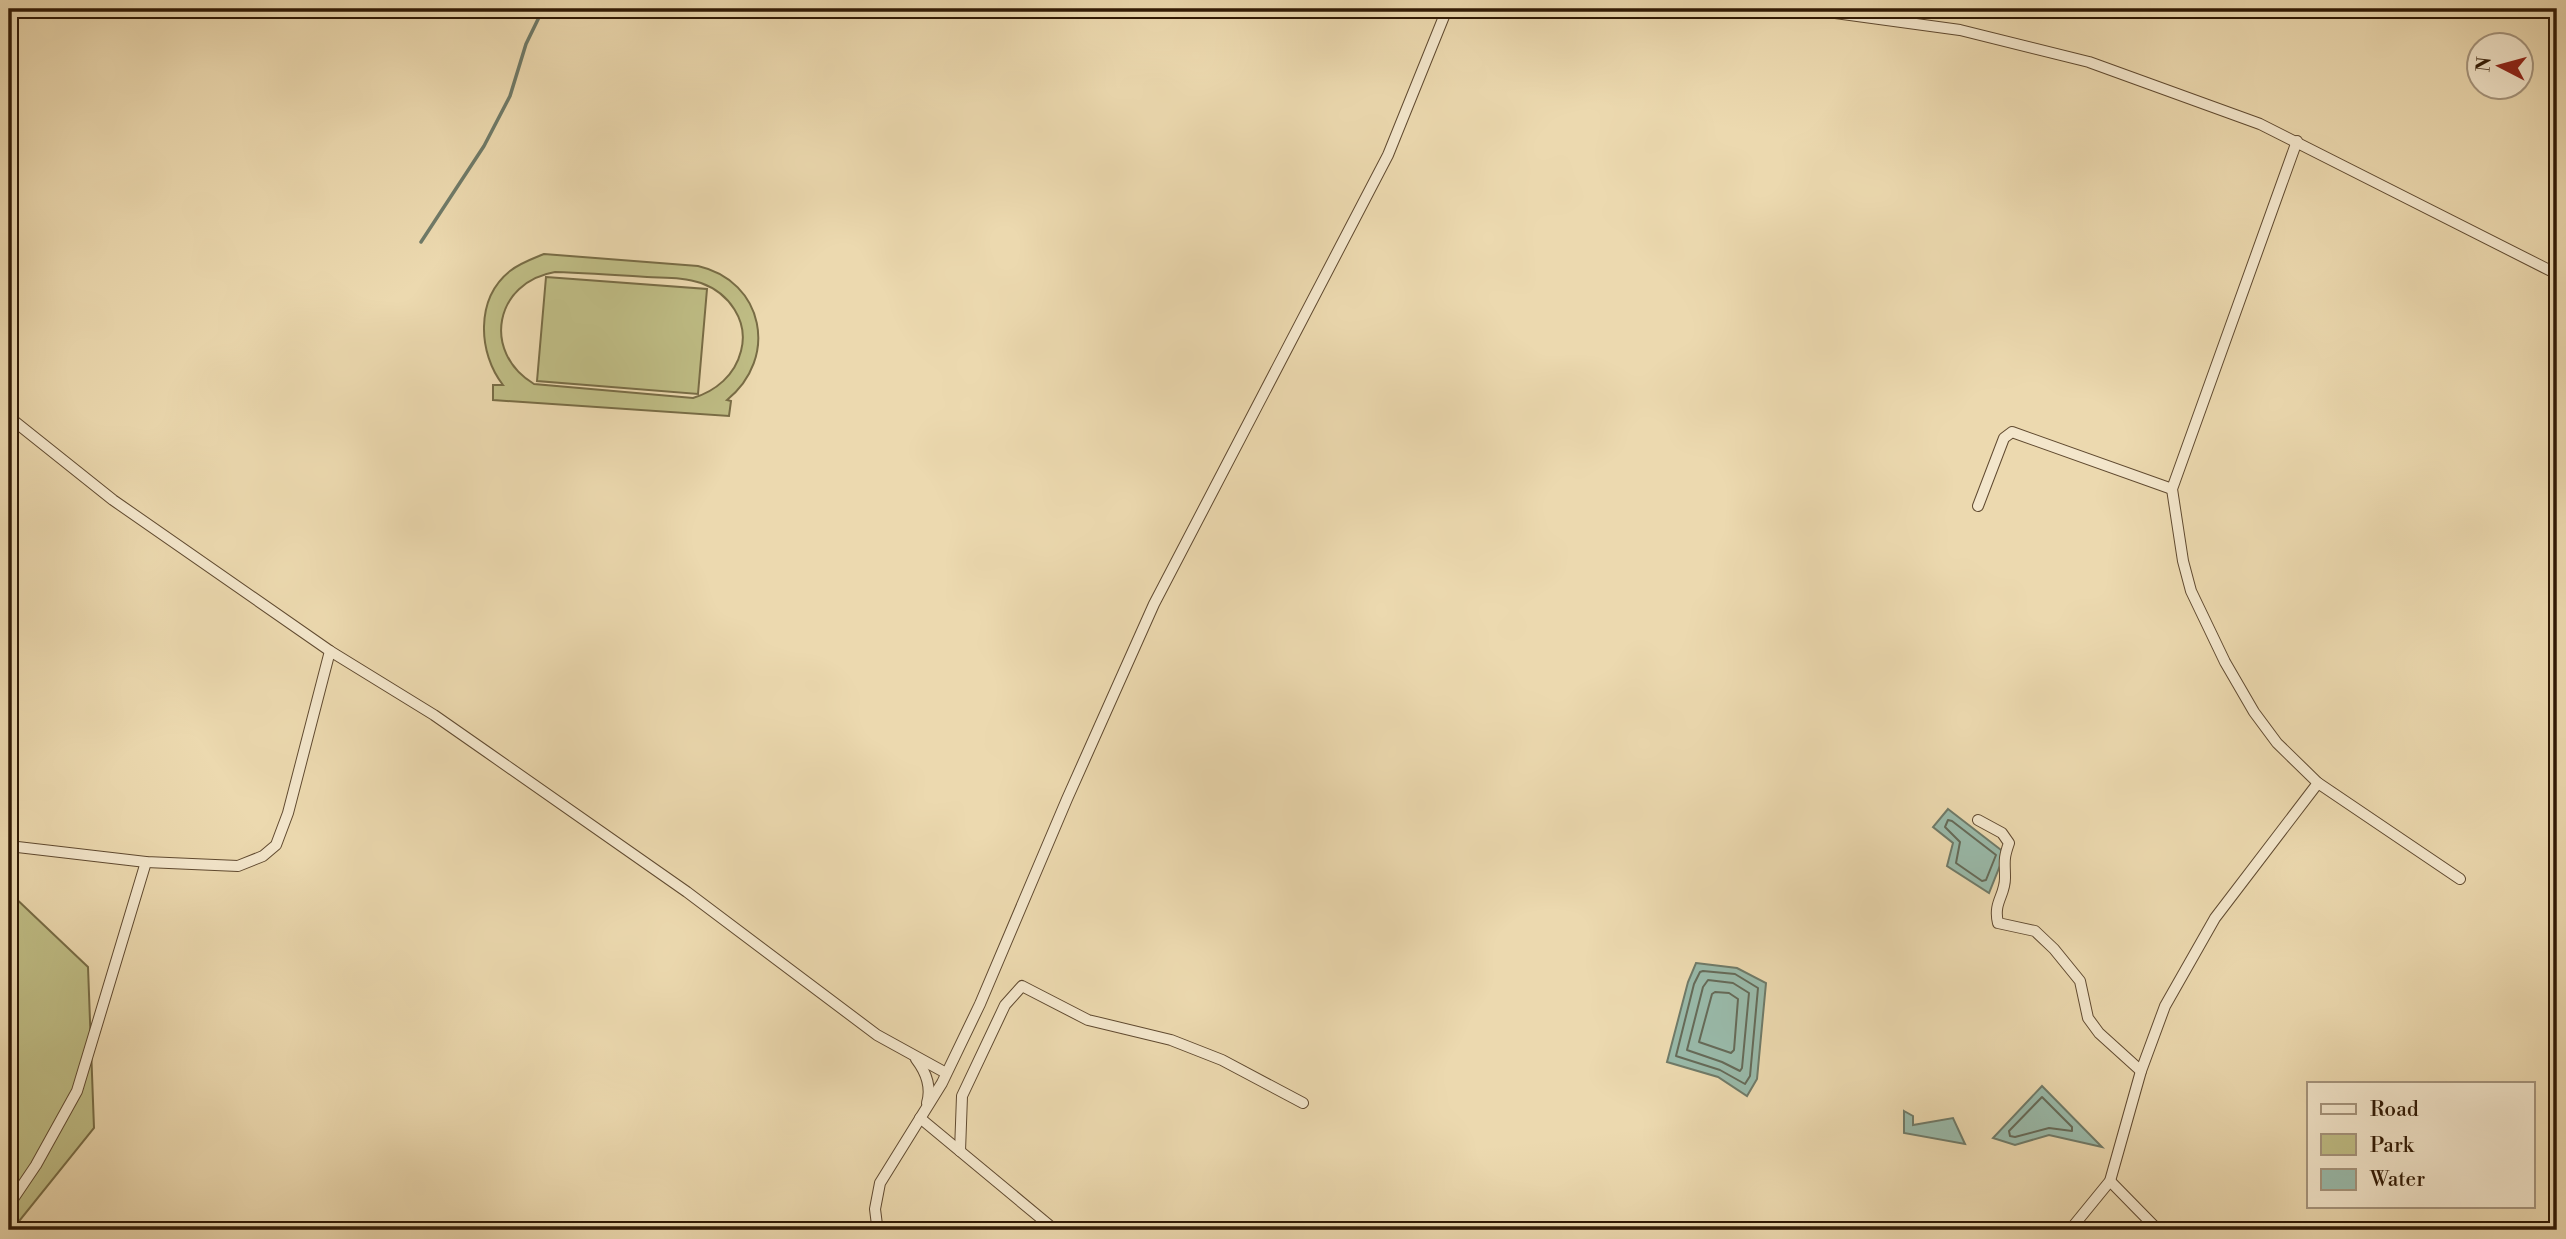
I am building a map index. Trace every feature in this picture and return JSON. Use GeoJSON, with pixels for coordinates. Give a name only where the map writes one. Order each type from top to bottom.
{"type":"FeatureCollection","features":[{"type":"Feature","properties":{"kind":"street"},"geometry":{"type":"LineString","coordinates":[[881,1230],[877,1226],[875,1209],[880,1183],[946,1073],[980,1004],[1154,604],[1388,155],[1447,9]]}},
{"type":"Feature","properties":{"kind":"street"},"geometry":{"type":"LineString","coordinates":[[1807,9],[1961,30],[2090,62],[2260,124],[2557,274]]}},
{"type":"Feature","properties":{"kind":"street"},"geometry":{"type":"LineString","coordinates":[[2297,141],[2172,489],[2183,561],[2191,591],[2225,662],[2254,712],[2277,743],[2319,783],[2459,879]]}},
{"type":"Feature","properties":{"kind":"street"},"geometry":{"type":"LineString","coordinates":[[9,418],[113,500],[330,651],[477,744],[687,892],[877,1035],[946,1073]]}},
{"type":"Feature","properties":{"kind":"street"},"geometry":{"type":"LineString","coordinates":[[1978,506],[2004,438],[2012,432],[2172,489]]}},
{"type":"Feature","properties":{"kind":"street"},"geometry":{"type":"LineString","coordinates":[[9,845],[146,862],[238,866],[263,856],[276,845],[288,813],[330,651]]}},
{"type":"Feature","properties":{"kind":"street"},"geometry":{"type":"LineString","coordinates":[[2070,1230],[2110,1181],[2141,1071],[2165,1006],[2215,918],[2319,783]]}},
{"type":"Feature","properties":{"kind":"street"},"geometry":{"type":"LineString","coordinates":[[1978,820],[2002,833],[2009,843],[2002,862],[2005,879],[1995,912],[1998,923],[2035,931],[2054,949],[2080,981],[2088,1018],[2099,1032],[2141,1071]]}},
{"type":"Feature","properties":{"kind":"street"},"geometry":{"type":"LineString","coordinates":[[9,1205],[36,1165],[76,1091],[146,862]]}},
{"type":"Feature","properties":{"kind":"street"},"geometry":{"type":"LineString","coordinates":[[960,1151],[962,1096],[1005,1006],[1022,986],[1088,1020],[1171,1040],[1222,1060],[1303,1103]]}},
{"type":"Feature","properties":{"kind":"street"},"geometry":{"type":"LineString","coordinates":[[906,1051],[917,1060],[928,1084],[929,1097],[922,1114]]}},
{"type":"Feature","properties":{"kind":"street"},"geometry":{"type":"LineString","coordinates":[[922,1114],[960,1151],[1055,1230]]}},
{"type":"Feature","properties":{"kind":"street"},"geometry":{"type":"LineString","coordinates":[[2110,1181],[2158,1230]]}},
{"type":"Feature","properties":{"kind":"green space"},"geometry":{"type":"Polygon","coordinates":[[[544,254],[698,266],[720,274],[738,287],[750,304],[757,323],[758,343],[754,363],[743,383],[727,400],[731,401],[729,416],[493,400],[493,385],[503,385],[489,358],[485,342],[484,326],[491,296],[510,271],[544,254]],[[555,272],[535,278],[519,289],[508,303],[502,320],[506,354],[517,370],[534,384],[693,398],[723,381],[738,360],[743,340],[739,319],[728,301],[701,283],[681,279],[555,272]]]}},
{"type":"Feature","properties":{"kind":"green space"},"geometry":{"type":"Polygon","coordinates":[[[546,277],[707,289],[698,394],[537,381],[546,277]]]}},
{"type":"Feature","properties":{"kind":"green space"},"geometry":{"type":"Polygon","coordinates":[[[9,892],[88,967],[94,1128],[12,1230],[9,1230],[9,892]]]}},
{"type":"Feature","properties":{"kind":"water"},"geometry":{"type":"Polygon","coordinates":[[[1948,809],[2005,853],[1989,893],[1947,866],[1953,843],[1933,827],[1948,809]]]}},
{"type":"Feature","properties":{"kind":"water"},"geometry":{"type":"Polygon","coordinates":[[[1696,963],[1737,968],[1766,983],[1757,1079],[1747,1096],[1718,1077],[1667,1062],[1688,982],[1696,963]]]}},
{"type":"Feature","properties":{"kind":"water"},"geometry":{"type":"Polygon","coordinates":[[[2042,1086],[2102,1147],[2049,1135],[2015,1145],[1993,1138],[2042,1086]]]}},
{"type":"Feature","properties":{"kind":"water"},"geometry":{"type":"Polygon","coordinates":[[[1904,1111],[1913,1116],[1913,1125],[1953,1118],[1965,1144],[1904,1133],[1904,1111]]]}},
{"type":"Feature","properties":{"kind":"waterway"},"geometry":{"type":"LineString","coordinates":[[421,242],[484,146],[510,96],[526,44],[543,9]]}}]}
